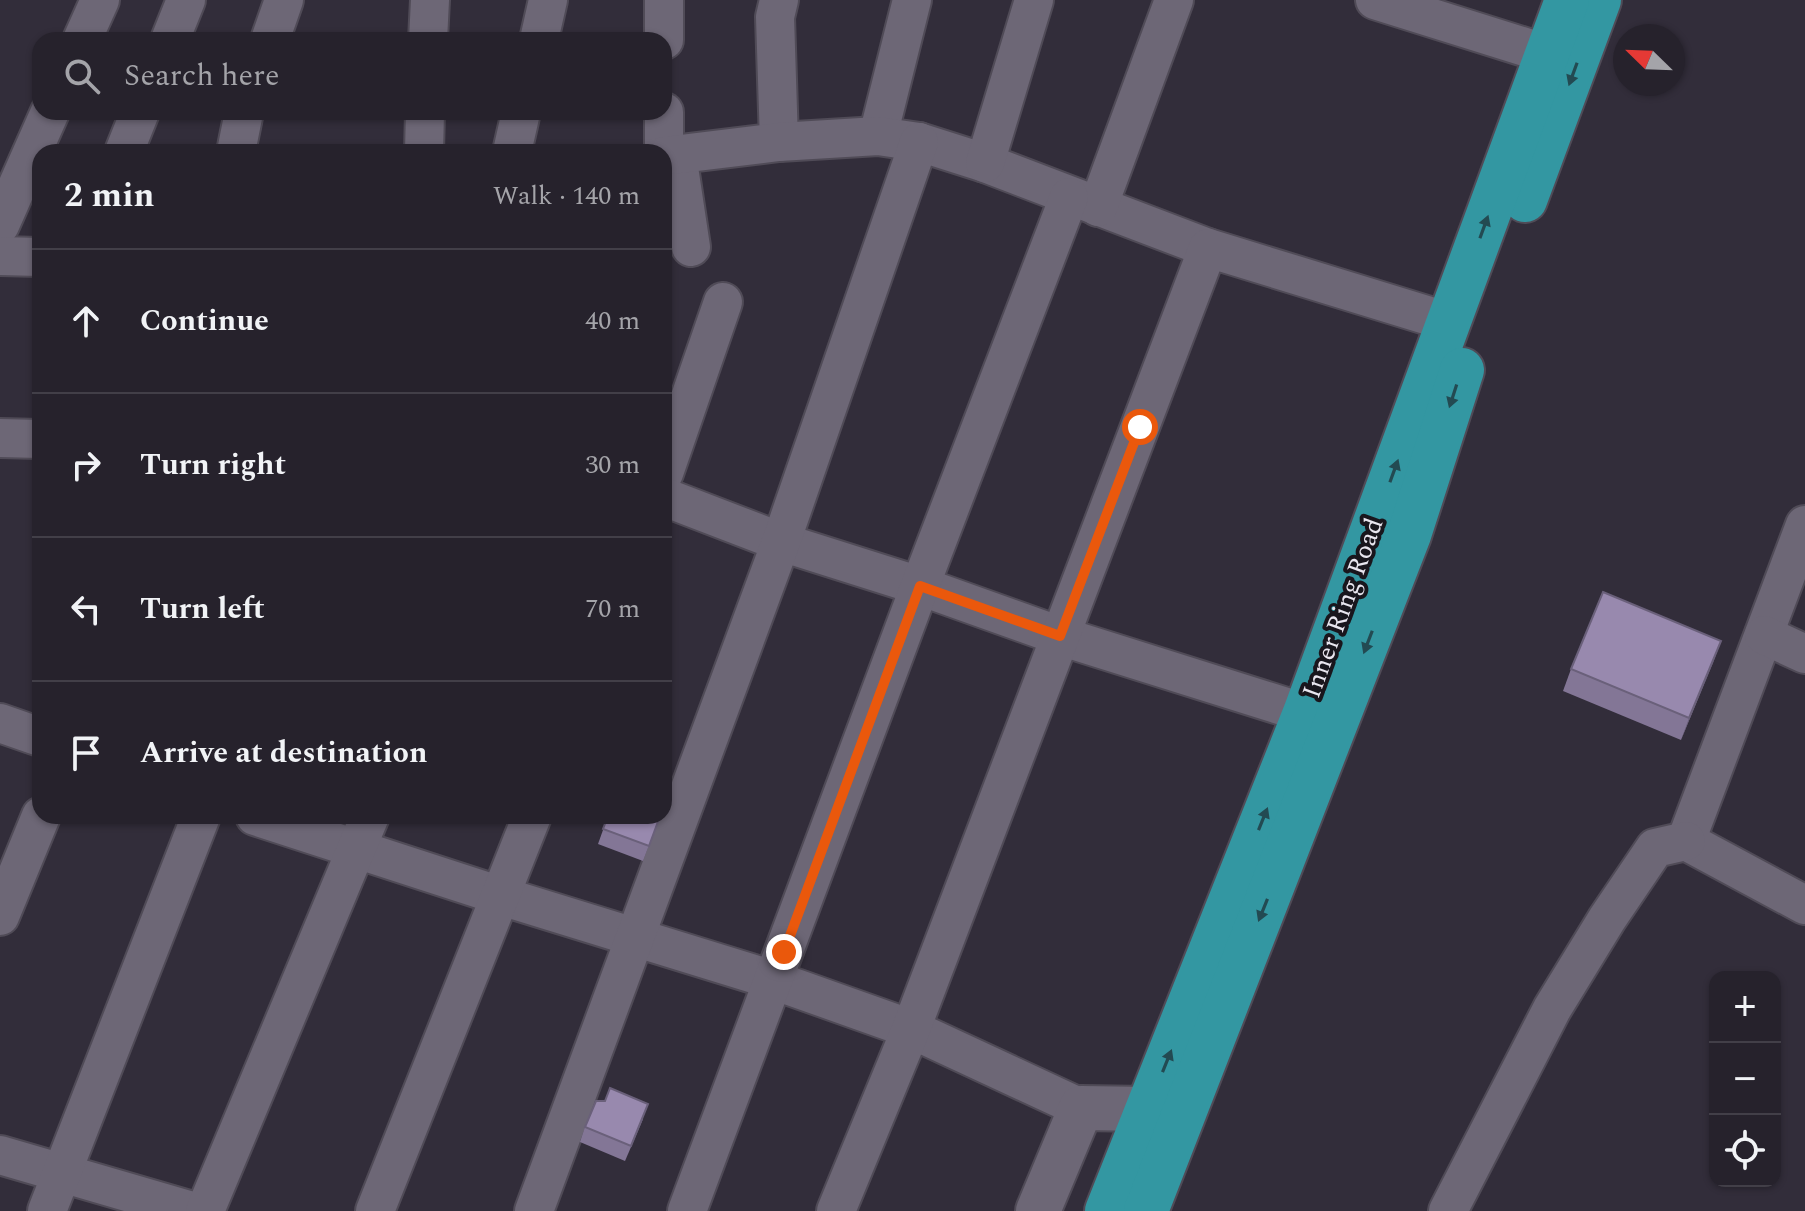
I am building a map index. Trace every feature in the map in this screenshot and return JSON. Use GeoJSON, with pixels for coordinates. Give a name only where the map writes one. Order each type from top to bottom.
{"type":"FeatureCollection","features":[{"type":"Feature","properties":{"kind":"highway","name":"Inner Ring Road"},"geometry":{"type":"LineString","coordinates":[[1107,1211],[1305,713],[1567,0]]}},
{"type":"Feature","properties":{"kind":"highway","name":"Inner Ring Road"},"geometry":{"type":"LineString","coordinates":[[1146,1211],[1409,535],[1473,334],[1599,0]]}},
{"type":"Feature","properties":{"kind":"street"},"geometry":{"type":"LineString","coordinates":[[86,32],[100,0]]}},
{"type":"Feature","properties":{"kind":"street"},"geometry":{"type":"LineString","coordinates":[[173,32],[186,0]]}},
{"type":"Feature","properties":{"kind":"street"},"geometry":{"type":"LineString","coordinates":[[273,32],[284,0]]}},
{"type":"Feature","properties":{"kind":"street"},"geometry":{"type":"LineString","coordinates":[[428,32],[430,0]]}},
{"type":"Feature","properties":{"kind":"street"},"geometry":{"type":"LineString","coordinates":[[541,32],[548,0]]}},
{"type":"Feature","properties":{"kind":"street"},"geometry":{"type":"LineString","coordinates":[[664,0],[664,32]]}},
{"type":"Feature","properties":{"kind":"street"},"geometry":{"type":"LineString","coordinates":[[779,0],[775,17],[779,142]]}},
{"type":"Feature","properties":{"kind":"street"},"geometry":{"type":"LineString","coordinates":[[878,136],[912,0]]}},
{"type":"Feature","properties":{"kind":"street"},"geometry":{"type":"LineString","coordinates":[[985,163],[1034,0]]}},
{"type":"Feature","properties":{"kind":"street"},"geometry":{"type":"LineString","coordinates":[[687,1211],[920,586],[1174,0]]}},
{"type":"Feature","properties":{"kind":"street"},"geometry":{"type":"LineString","coordinates":[[1375,0],[1547,54]]}},
{"type":"Feature","properties":{"kind":"street"},"geometry":{"type":"LineString","coordinates":[[36,144],[46,120]]}},
{"type":"Feature","properties":{"kind":"street"},"geometry":{"type":"LineString","coordinates":[[127,144],[137,120]]}},
{"type":"Feature","properties":{"kind":"street"},"geometry":{"type":"LineString","coordinates":[[238,144],[242,120]]}},
{"type":"Feature","properties":{"kind":"street"},"geometry":{"type":"LineString","coordinates":[[424,144],[425,120]]}},
{"type":"Feature","properties":{"kind":"street"},"geometry":{"type":"LineString","coordinates":[[514,144],[519,120]]}},
{"type":"Feature","properties":{"kind":"street"},"geometry":{"type":"LineString","coordinates":[[665,120],[667,144]]}},
{"type":"Feature","properties":{"kind":"street"},"geometry":{"type":"LineString","coordinates":[[672,154],[779,142],[878,136],[919,142],[985,163],[1208,248],[1449,322]]}},
{"type":"Feature","properties":{"kind":"street"},"geometry":{"type":"LineString","coordinates":[[534,1211],[781,542],[919,142]]}},
{"type":"Feature","properties":{"kind":"street"},"geometry":{"type":"LineString","coordinates":[[0,225],[32,153]]}},
{"type":"Feature","properties":{"kind":"street"},"geometry":{"type":"LineString","coordinates":[[672,170],[691,247]]}},
{"type":"Feature","properties":{"kind":"street"},"geometry":{"type":"LineString","coordinates":[[836,1211],[911,1029],[1208,248]]}},
{"type":"Feature","properties":{"kind":"street"},"geometry":{"type":"LineString","coordinates":[[0,256],[32,257]]}},
{"type":"Feature","properties":{"kind":"street"},"geometry":{"type":"LineString","coordinates":[[672,450],[723,302]]}},
{"type":"Feature","properties":{"kind":"street"},"geometry":{"type":"LineString","coordinates":[[0,438],[32,439]]}},
{"type":"Feature","properties":{"kind":"street"},"geometry":{"type":"LineString","coordinates":[[672,500],[781,542],[920,586],[1060,636],[1305,713]]}},
{"type":"Feature","properties":{"kind":"street"},"geometry":{"type":"LineString","coordinates":[[1686,841],[1805,525]]}},
{"type":"Feature","properties":{"kind":"street"},"geometry":{"type":"LineString","coordinates":[[1764,635],[1805,654]]}},
{"type":"Feature","properties":{"kind":"street"},"geometry":{"type":"LineString","coordinates":[[0,723],[32,734]]}},
{"type":"Feature","properties":{"kind":"street"},"geometry":{"type":"LineString","coordinates":[[0,916],[38,824]]}},
{"type":"Feature","properties":{"kind":"street"},"geometry":{"type":"LineString","coordinates":[[47,1211],[198,824]]}},
{"type":"Feature","properties":{"kind":"street"},"geometry":{"type":"LineString","coordinates":[[306,824],[364,833],[501,896],[773,980],[911,1029],[1081,1108],[1149,1109]]}},
{"type":"Feature","properties":{"kind":"street"},"geometry":{"type":"LineString","coordinates":[[375,1211],[529,824]]}},
{"type":"Feature","properties":{"kind":"street"},"geometry":{"type":"LineString","coordinates":[[205,1211],[364,833]]}},
{"type":"Feature","properties":{"kind":"street"},"geometry":{"type":"LineString","coordinates":[[1448,1211],[1552,1009],[1655,848],[1686,841],[1805,905]]}},
{"type":"Feature","properties":{"kind":"street"},"geometry":{"type":"LineString","coordinates":[[1038,1211],[1081,1108]]}},
{"type":"Feature","properties":{"kind":"street"},"geometry":{"type":"LineString","coordinates":[[0,1155],[192,1211]]}},
{"type":"Feature","properties":{"kind":"building"},"geometry":{"type":"Polygon","coordinates":[[[1603,592],[1721,641],[1689,718],[1571,669],[1603,592]]]}},
{"type":"Feature","properties":{"kind":"building"},"geometry":{"type":"Polygon","coordinates":[[[605,824],[657,824],[649,846],[603,829],[605,824]]]}},
{"type":"Feature","properties":{"kind":"building"},"geometry":{"type":"Polygon","coordinates":[[[610,1088],[648,1104],[631,1146],[585,1127],[596,1101],[605,1101],[610,1088]]]}},
{"type":"Feature","properties":{"kind":"route"},"geometry":{"type":"LineString","coordinates":[[784,952],[920,586],[1060,636],[1140,427]]}}]}
